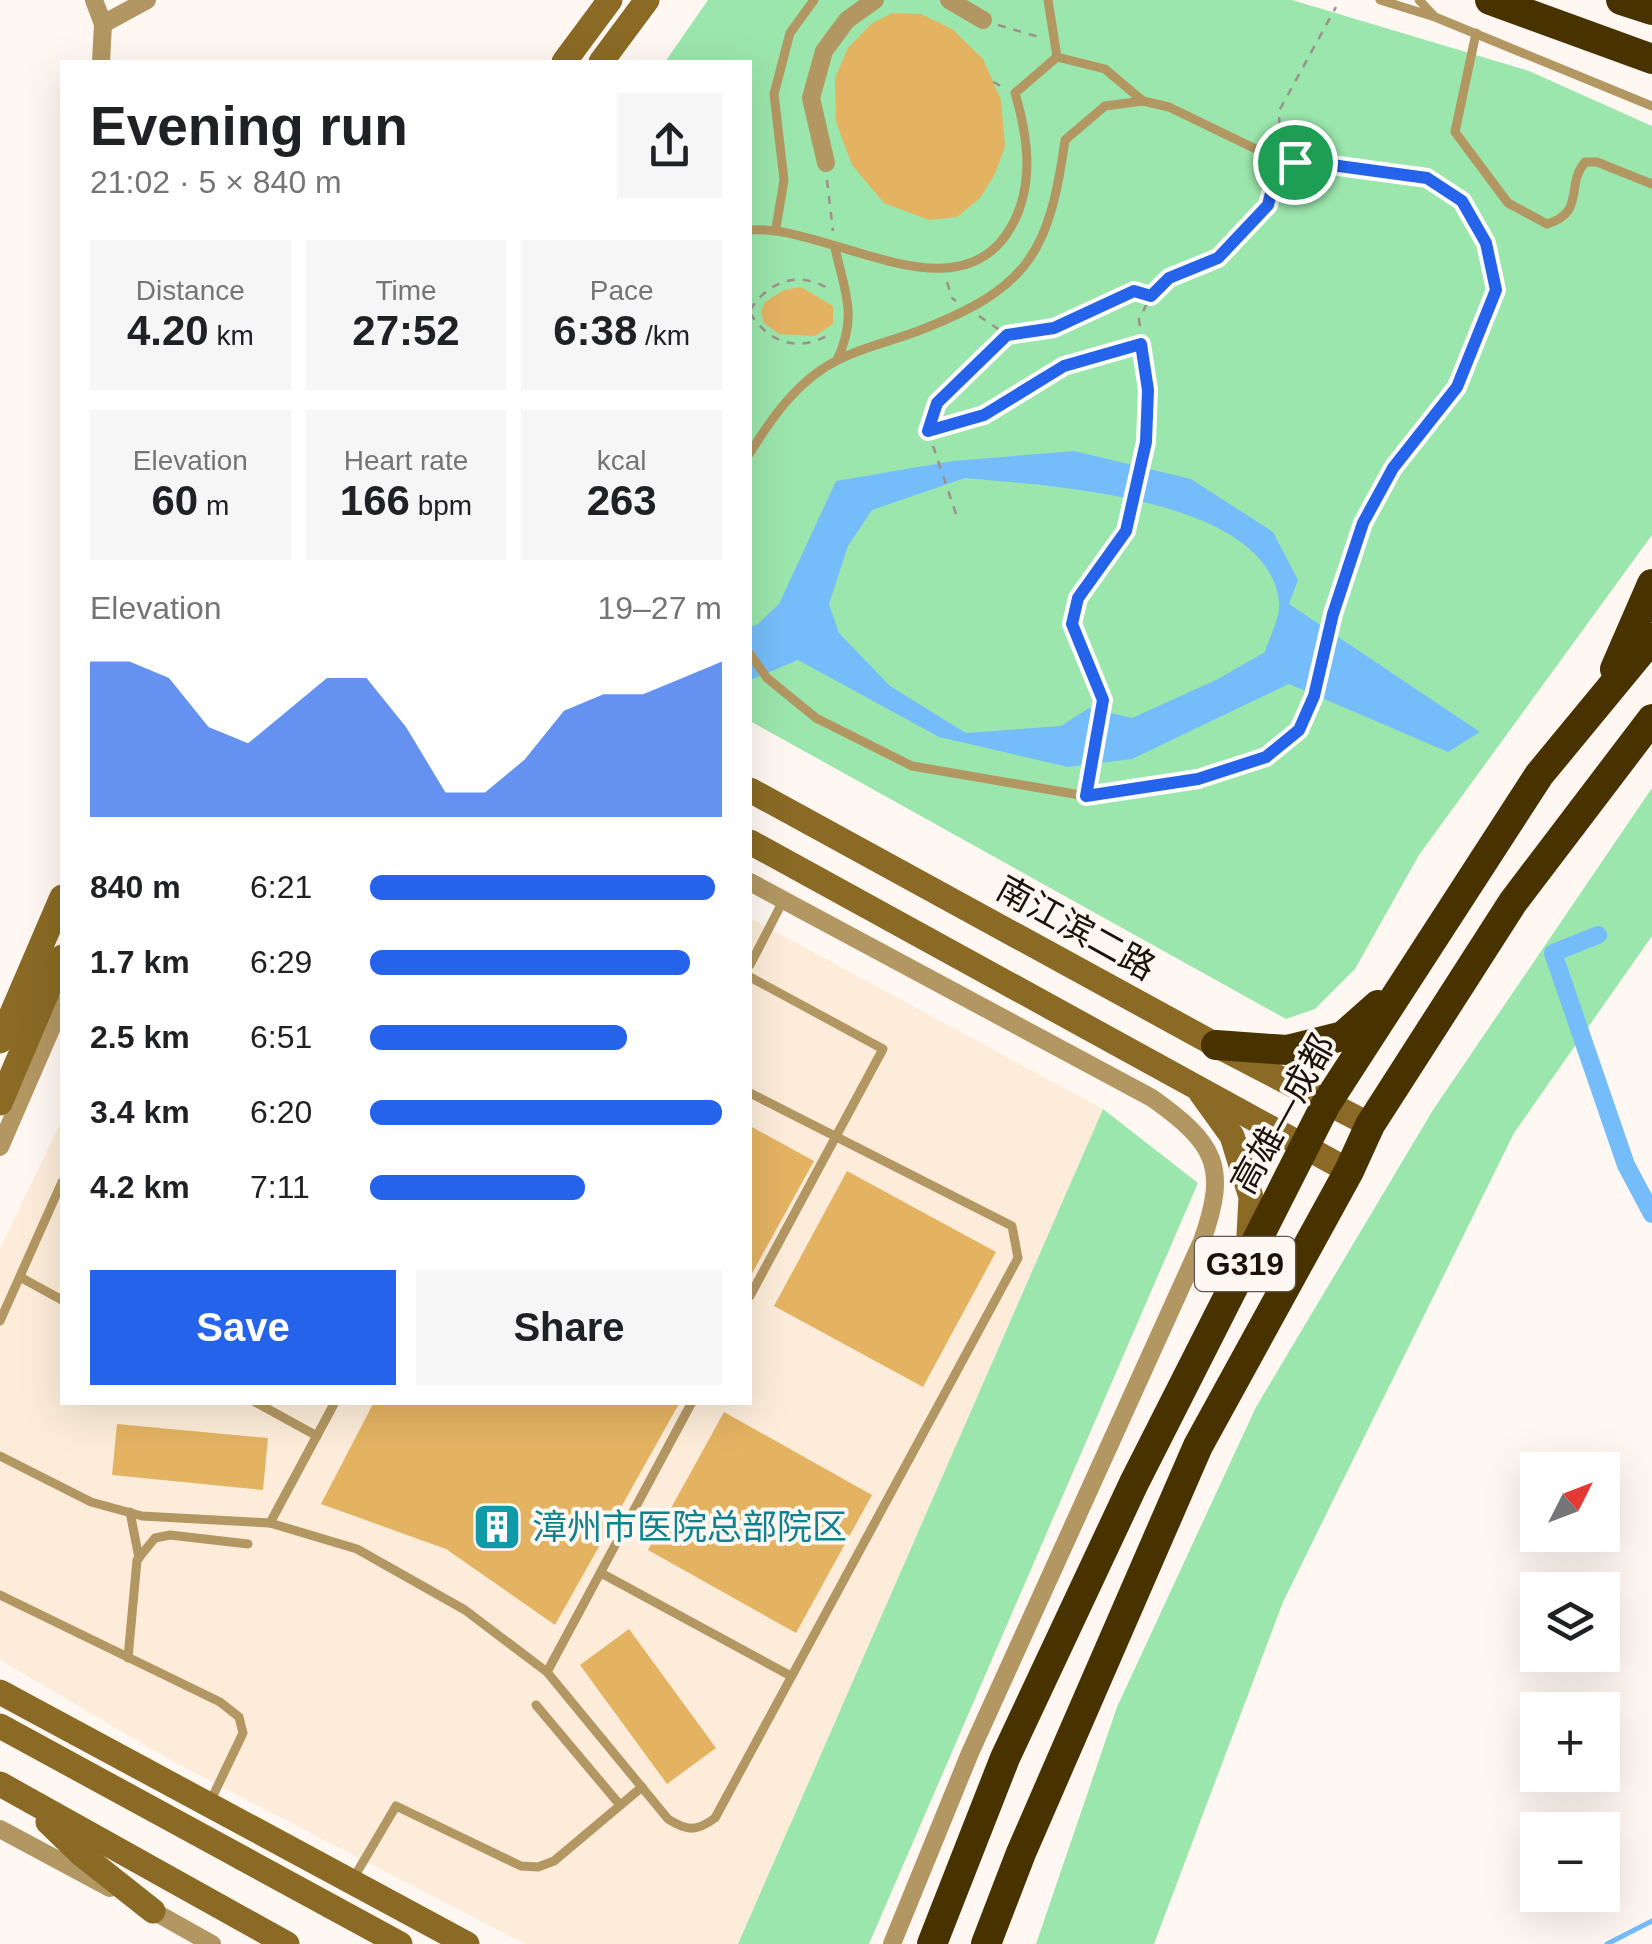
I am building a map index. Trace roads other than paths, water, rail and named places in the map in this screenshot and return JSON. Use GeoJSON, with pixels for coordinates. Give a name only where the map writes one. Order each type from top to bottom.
{"type":"FeatureCollection","features":[{"type":"Feature","properties":{"kind":"highway"},"geometry":{"type":"LineString","coordinates":[[1490,0],[1652,59]]}},
{"type":"Feature","properties":{"kind":"highway"},"geometry":{"type":"LineString","coordinates":[[1621,0],[1652,10]]}},
{"type":"Feature","properties":{"kind":"highway"},"geometry":{"type":"LineString","coordinates":[[1602,698],[1652,584]]}},
{"type":"Feature","properties":{"kind":"highway","name":"高雄—成都"},"geometry":{"type":"LineString","coordinates":[[932,1944],[1006,1758],[1134,1483],[1326,1104],[1539,774],[1652,638]]}},
{"type":"Feature","properties":{"kind":"highway","name":"G319"},"geometry":{"type":"LineString","coordinates":[[986,1944],[1028,1835],[1198,1446],[1350,1171],[1370,1125],[1512,902],[1652,719]]}},
{"type":"Feature","properties":{"kind":"highway"},"geometry":{"type":"LineString","coordinates":[[1216,1045],[1288,1050],[1343,1036],[1406,980]]}},
{"type":"Feature","properties":{"kind":"street"},"geometry":{"type":"LineString","coordinates":[[94,0],[103,24],[102,60]]}},
{"type":"Feature","properties":{"kind":"street"},"geometry":{"type":"LineString","coordinates":[[103,24],[142,0]]}},
{"type":"Feature","properties":{"kind":"street"},"geometry":{"type":"LineString","coordinates":[[565,60],[610,0]]}},
{"type":"Feature","properties":{"kind":"street"},"geometry":{"type":"LineString","coordinates":[[602,60],[647,0]]}},
{"type":"Feature","properties":{"kind":"street"},"geometry":{"type":"LineString","coordinates":[[826,163],[811,98],[824,50],[847,20],[875,0]]}},
{"type":"Feature","properties":{"kind":"street"},"geometry":{"type":"LineString","coordinates":[[953,1],[983,20]]}},
{"type":"Feature","properties":{"kind":"street","name":"南江滨二路"},"geometry":{"type":"LineString","coordinates":[[752,791],[1370,1125]]}},
{"type":"Feature","properties":{"kind":"street"},"geometry":{"type":"LineString","coordinates":[[752,843],[1350,1171]]}},
{"type":"Feature","properties":{"kind":"street"},"geometry":{"type":"LineString","coordinates":[[752,883],[1152,1098],[1190,1124],[1215,1164],[1216,1204],[1202,1241],[970,1753],[892,1944]]}},
{"type":"Feature","properties":{"kind":"street"},"geometry":{"type":"LineString","coordinates":[[0,1041],[60,902]]}},
{"type":"Feature","properties":{"kind":"street"},"geometry":{"type":"LineString","coordinates":[[0,1102],[60,961]]}},
{"type":"Feature","properties":{"kind":"street"},"geometry":{"type":"LineString","coordinates":[[0,1147],[60,1009]]}},
{"type":"Feature","properties":{"kind":"street"},"geometry":{"type":"LineString","coordinates":[[1196,1084],[1232,1136],[1251,1196],[1248,1258]]}},
{"type":"Feature","properties":{"kind":"street"},"geometry":{"type":"LineString","coordinates":[[0,1680],[172,1772],[208,1806]]}},
{"type":"Feature","properties":{"kind":"street"},"geometry":{"type":"LineString","coordinates":[[0,1692],[466,1943]]}},
{"type":"Feature","properties":{"kind":"street"},"geometry":{"type":"LineString","coordinates":[[0,1726],[400,1944]]}},
{"type":"Feature","properties":{"kind":"street"},"geometry":{"type":"LineString","coordinates":[[101,1781],[208,1806]]}},
{"type":"Feature","properties":{"kind":"street"},"geometry":{"type":"LineString","coordinates":[[0,1784],[287,1944]]}},
{"type":"Feature","properties":{"kind":"street"},"geometry":{"type":"LineString","coordinates":[[23,1797],[80,1854],[153,1911]]}},
{"type":"Feature","properties":{"kind":"street"},"geometry":{"type":"LineString","coordinates":[[0,1830],[212,1944]]}},
{"type":"Feature","properties":{"kind":"lane"},"geometry":{"type":"LineString","coordinates":[[776,228],[784,180],[774,94],[790,33],[814,0]]}},
{"type":"Feature","properties":{"kind":"lane"},"geometry":{"type":"LineString","coordinates":[[1048,0],[1057,56]]}},
{"type":"Feature","properties":{"kind":"lane"},"geometry":{"type":"LineString","coordinates":[[1380,0],[1435,17],[1652,104]]}},
{"type":"Feature","properties":{"kind":"lane"},"geometry":{"type":"LineString","coordinates":[[1419,0],[1435,17]]}},
{"type":"Feature","properties":{"kind":"lane"},"geometry":{"type":"LineString","coordinates":[[1476,33],[1455,132],[1508,203],[1548,224],[1561,220],[1573,206],[1577,172],[1585,162],[1597,162],[1652,184]]}},
{"type":"Feature","properties":{"kind":"lane"},"geometry":{"type":"LineString","coordinates":[[752,230],[776,228],[834,248],[944,270],[973,264],[1000,246],[1017,217],[1028,170],[1025,126],[1016,93],[1057,56]]}},
{"type":"Feature","properties":{"kind":"lane"},"geometry":{"type":"LineString","coordinates":[[1057,56],[1106,70],[1142,101]]}},
{"type":"Feature","properties":{"kind":"lane"},"geometry":{"type":"LineString","coordinates":[[752,451],[770,422],[801,386],[836,360],[990,299],[1017,276],[1046,234],[1059,185],[1064,140],[1105,106],[1142,101],[1168,107],[1280,158],[1427,178],[1462,201],[1486,243],[1496,290],[1457,387],[1393,468],[1363,523],[1333,614],[1314,696],[1299,730],[1266,757],[1198,779],[1086,796],[912,766],[816,718],[767,678],[752,657]]}},
{"type":"Feature","properties":{"kind":"lane"},"geometry":{"type":"LineString","coordinates":[[834,248],[850,312],[848,336],[836,360]]}},
{"type":"Feature","properties":{"kind":"lane"},"geometry":{"type":"LineString","coordinates":[[752,961],[784,899]]}},
{"type":"Feature","properties":{"kind":"lane"},"geometry":{"type":"LineString","coordinates":[[752,978],[883,1049],[752,1292]]}},
{"type":"Feature","properties":{"kind":"lane"},"geometry":{"type":"LineString","coordinates":[[0,1456],[91,1502],[130,1512],[270,1524],[357,1549],[466,1610],[547,1672],[668,1819],[684,1830],[699,1830],[715,1818],[1018,1258],[1012,1226],[752,1094]]}},
{"type":"Feature","properties":{"kind":"lane"},"geometry":{"type":"LineString","coordinates":[[0,1321],[60,1187]]}},
{"type":"Feature","properties":{"kind":"lane"},"geometry":{"type":"LineString","coordinates":[[20,1277],[60,1299]]}},
{"type":"Feature","properties":{"kind":"lane"},"geometry":{"type":"LineString","coordinates":[[261,1405],[318,1436]]}},
{"type":"Feature","properties":{"kind":"lane"},"geometry":{"type":"LineString","coordinates":[[270,1524],[334,1405]]}},
{"type":"Feature","properties":{"kind":"lane"},"geometry":{"type":"LineString","coordinates":[[547,1672],[690,1405]]}},
{"type":"Feature","properties":{"kind":"lane"},"geometry":{"type":"LineString","coordinates":[[128,1658],[138,1558],[130,1512]]}},
{"type":"Feature","properties":{"kind":"lane"},"geometry":{"type":"LineString","coordinates":[[138,1558],[155,1538],[170,1535],[248,1544]]}},
{"type":"Feature","properties":{"kind":"lane"},"geometry":{"type":"LineString","coordinates":[[601,1573],[791,1676]]}},
{"type":"Feature","properties":{"kind":"lane"},"geometry":{"type":"LineString","coordinates":[[0,1595],[220,1702],[239,1717],[243,1733],[208,1806]]}},
{"type":"Feature","properties":{"kind":"lane"},"geometry":{"type":"LineString","coordinates":[[536,1706],[620,1805]]}},
{"type":"Feature","properties":{"kind":"lane"},"geometry":{"type":"LineString","coordinates":[[351,1882],[396,1806],[521,1866],[538,1867],[554,1860],[642,1787]]}},
{"type":"Feature","properties":{"kind":"water"},"geometry":{"type":"Polygon","coordinates":[[[1074,451],[1191,479],[1273,532],[1298,580],[1289,604],[1480,732],[1448,752],[1289,684],[1132,759],[1068,767],[939,737],[798,660],[752,679],[752,626],[779,604],[836,481],[953,461],[1074,451]],[[965,478],[872,510],[848,546],[829,604],[839,633],[890,686],[966,733],[1061,726],[1089,708],[1132,718],[1216,680],[1265,652],[1277,620],[1279,601],[1265,566],[1236,539],[1196,518],[1148,503],[1047,486],[965,478]]]}},
{"type":"Feature","properties":{"kind":"waterway"},"geometry":{"type":"LineString","coordinates":[[1598,935],[1553,953],[1626,1165],[1652,1214]]}},
{"type":"Feature","properties":{"kind":"waterway"},"geometry":{"type":"LineString","coordinates":[[1607,1944],[1652,1921]]}},
{"type":"Feature","properties":{"kind":"place","name":"漳州市医院总部院区"},"geometry":{"type":"Point","coordinates":[497,1527]}}]}
